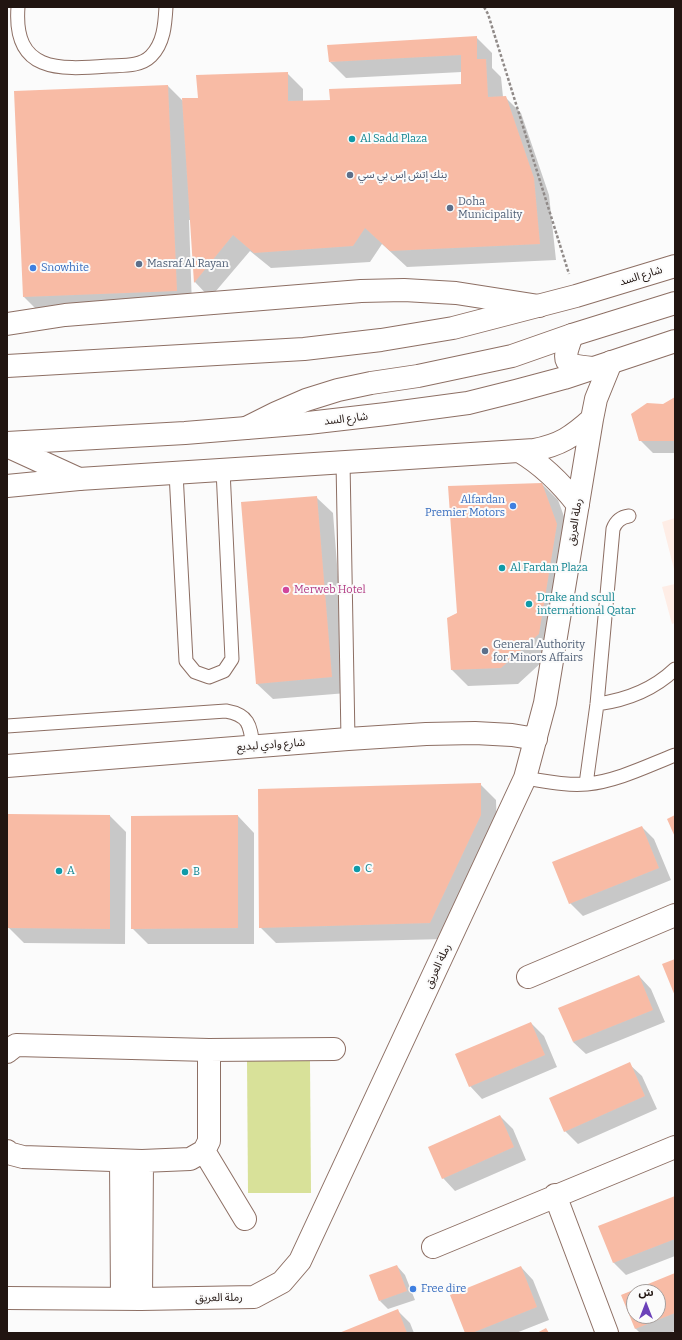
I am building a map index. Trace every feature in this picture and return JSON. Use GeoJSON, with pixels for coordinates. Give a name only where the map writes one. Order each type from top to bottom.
{"type":"FeatureCollection","features":[{"type":"Feature","properties":{"kind":"main road","name":"شارع السد"},"geometry":{"type":"LineString","coordinates":[[7,366],[304,348],[381,340],[453,328],[576,296],[675,266]]}},
{"type":"Feature","properties":{"kind":"main road","name":"شارع السد"},"geometry":{"type":"LineString","coordinates":[[7,324],[65,315],[361,291],[404,290],[456,293],[538,306]]}},
{"type":"Feature","properties":{"kind":"main road"},"geometry":{"type":"LineString","coordinates":[[246,428],[276,412],[306,400],[338,390],[512,356],[572,335],[675,303]]}},
{"type":"Feature","properties":{"kind":"main road"},"geometry":{"type":"LineString","coordinates":[[572,335],[566,353],[566,359],[569,364],[575,366],[601,365]]}},
{"type":"Feature","properties":{"kind":"main road","name":"شارع السد"},"geometry":{"type":"LineString","coordinates":[[7,443],[308,423],[468,403],[544,384],[675,341]]}},
{"type":"Feature","properties":{"kind":"main road","name":"رملة العريق"},"geometry":{"type":"LineString","coordinates":[[7,1298],[131,1299],[254,1297],[282,1282],[300,1261],[525,778],[536,739],[547,689],[601,365]]}},
{"type":"Feature","properties":{"kind":"main road"},"geometry":{"type":"LineString","coordinates":[[7,486],[79,479],[534,450],[562,442],[578,432],[592,419]]}},
{"type":"Feature","properties":{"kind":"main road"},"geometry":{"type":"LineString","coordinates":[[7,446],[79,479]]}},
{"type":"Feature","properties":{"kind":"main road"},"geometry":{"type":"LineString","coordinates":[[519,451],[552,474],[578,505]]}},
{"type":"Feature","properties":{"kind":"main road","name":"شارع وادي لبديع"},"geometry":{"type":"LineString","coordinates":[[7,766],[253,746],[426,734],[475,733],[512,735],[536,739]]}},
{"type":"Feature","properties":{"kind":"main road"},"geometry":{"type":"LineString","coordinates":[[528,977],[675,915]]}},
{"type":"Feature","properties":{"kind":"main road"},"geometry":{"type":"LineString","coordinates":[[7,1052],[16,1045],[209,1050],[334,1049]]}},
{"type":"Feature","properties":{"kind":"main road"},"geometry":{"type":"LineString","coordinates":[[7,1151],[23,1157],[132,1161],[190,1159],[204,1151],[209,1141],[209,1050]]}},
{"type":"Feature","properties":{"kind":"main road"},"geometry":{"type":"LineString","coordinates":[[433,1246],[675,1147]]}},
{"type":"Feature","properties":{"kind":"main road"},"geometry":{"type":"LineString","coordinates":[[204,1151],[245,1219]]}},
{"type":"Feature","properties":{"kind":"main road"},"geometry":{"type":"LineString","coordinates":[[131,1299],[132,1161]]}},
{"type":"Feature","properties":{"kind":"main road"},"geometry":{"type":"LineString","coordinates":[[555,1195],[607,1333]]}},
{"type":"Feature","properties":{"kind":"lane"},"geometry":{"type":"LineString","coordinates":[[18,7],[17,19],[19,34],[25,48],[32,56],[43,63],[66,68],[125,66],[142,62],[151,56],[161,42],[166,7]]}},
{"type":"Feature","properties":{"kind":"lane"},"geometry":{"type":"LineString","coordinates":[[343,462],[348,739]]}},
{"type":"Feature","properties":{"kind":"lane"},"geometry":{"type":"LineString","coordinates":[[176,473],[186,661],[194,672],[209,677],[224,671],[232,659],[222,470]]}},
{"type":"Feature","properties":{"kind":"lane"},"geometry":{"type":"LineString","coordinates":[[586,784],[597,704],[613,529],[619,520],[629,516]]}},
{"type":"Feature","properties":{"kind":"lane"},"geometry":{"type":"LineString","coordinates":[[597,704],[616,702],[634,696],[651,688],[667,677],[675,669]]}},
{"type":"Feature","properties":{"kind":"lane"},"geometry":{"type":"LineString","coordinates":[[7,726],[226,711],[236,713],[244,719],[250,727],[253,746]]}},
{"type":"Feature","properties":{"kind":"lane"},"geometry":{"type":"LineString","coordinates":[[525,778],[568,784],[586,784],[619,777],[675,755]]}},
{"type":"Feature","properties":{"kind":"path"},"geometry":{"type":"LineString","coordinates":[[484,7],[488,14],[576,296]]}},
{"type":"Feature","properties":{"kind":"shaded area"},"geometry":{"type":"Polygon","coordinates":[[[675,518],[675,573],[662,522],[675,518]]]}},
{"type":"Feature","properties":{"kind":"shaded area"},"geometry":{"type":"Polygon","coordinates":[[[675,584],[675,623],[672,624],[662,587],[675,584]]]}},
{"type":"Feature","properties":{"kind":"green space"},"geometry":{"type":"Polygon","coordinates":[[[247,1061],[310,1061],[311,1193],[248,1193],[247,1061]]]}},
{"type":"Feature","properties":{"kind":"building","name":"Al Sadd Plaza"},"geometry":{"type":"Polygon","coordinates":[[[477,36],[477,59],[486,59],[488,97],[506,96],[534,178],[540,244],[390,251],[365,228],[353,246],[254,253],[233,235],[194,283],[182,98],[198,98],[196,75],[288,72],[288,101],[330,100],[329,89],[461,84],[461,55],[329,62],[327,45],[477,36]]]}},
{"type":"Feature","properties":{"kind":"building"},"geometry":{"type":"Polygon","coordinates":[[[168,85],[177,291],[23,297],[14,91],[168,85]]]}},
{"type":"Feature","properties":{"kind":"building"},"geometry":{"type":"Polygon","coordinates":[[[675,397],[675,441],[639,441],[631,414],[647,403],[663,404],[675,397]]]}},
{"type":"Feature","properties":{"kind":"building","name":"Al Fardan Plaza"},"geometry":{"type":"Polygon","coordinates":[[[542,483],[557,524],[539,634],[501,668],[451,670],[447,618],[457,613],[448,486],[542,483]]]}},
{"type":"Feature","properties":{"kind":"building","name":"Merweb Hotel"},"geometry":{"type":"Polygon","coordinates":[[[317,496],[332,677],[256,684],[241,502],[317,496]]]}},
{"type":"Feature","properties":{"kind":"building","name":"C"},"geometry":{"type":"Polygon","coordinates":[[[481,783],[481,815],[430,923],[259,928],[258,789],[481,783]]]}},
{"type":"Feature","properties":{"kind":"building","name":"A"},"geometry":{"type":"Polygon","coordinates":[[[8,814],[110,815],[110,929],[7,928],[8,814]]]}},
{"type":"Feature","properties":{"kind":"building","name":"B"},"geometry":{"type":"Polygon","coordinates":[[[238,815],[238,928],[131,929],[131,816],[238,815]]]}},
{"type":"Feature","properties":{"kind":"building"},"geometry":{"type":"Polygon","coordinates":[[[675,815],[675,837],[667,819],[675,815]]]}},
{"type":"Feature","properties":{"kind":"building"},"geometry":{"type":"Polygon","coordinates":[[[642,826],[659,868],[569,904],[552,862],[642,826]]]}},
{"type":"Feature","properties":{"kind":"building"},"geometry":{"type":"Polygon","coordinates":[[[675,959],[675,996],[662,964],[675,959]]]}},
{"type":"Feature","properties":{"kind":"building"},"geometry":{"type":"Polygon","coordinates":[[[639,975],[653,1010],[573,1042],[558,1008],[639,975]]]}},
{"type":"Feature","properties":{"kind":"building"},"geometry":{"type":"Polygon","coordinates":[[[531,1022],[545,1055],[469,1087],[455,1054],[531,1022]]]}},
{"type":"Feature","properties":{"kind":"building"},"geometry":{"type":"Polygon","coordinates":[[[630,1062],[645,1096],[564,1132],[549,1098],[630,1062]]]}},
{"type":"Feature","properties":{"kind":"building"},"geometry":{"type":"Polygon","coordinates":[[[500,1115],[514,1147],[442,1179],[428,1147],[500,1115]]]}},
{"type":"Feature","properties":{"kind":"building"},"geometry":{"type":"Polygon","coordinates":[[[675,1196],[675,1239],[613,1263],[598,1226],[675,1196]]]}},
{"type":"Feature","properties":{"kind":"building"},"geometry":{"type":"Polygon","coordinates":[[[397,1265],[407,1291],[379,1301],[369,1275],[397,1265]]]}},
{"type":"Feature","properties":{"kind":"building"},"geometry":{"type":"Polygon","coordinates":[[[521,1266],[537,1307],[472,1333],[465,1333],[450,1295],[521,1266]]]}},
{"type":"Feature","properties":{"kind":"building"},"geometry":{"type":"Polygon","coordinates":[[[675,1273],[675,1313],[666,1317],[666,1284],[648,1284],[675,1273]]]}},
{"type":"Feature","properties":{"kind":"building"},"geometry":{"type":"Polygon","coordinates":[[[626,1293],[626,1307],[621,1295],[626,1293]]]}},
{"type":"Feature","properties":{"kind":"building"},"geometry":{"type":"Polygon","coordinates":[[[398,1309],[407,1333],[339,1333],[398,1309]]]}},
{"type":"Feature","properties":{"kind":"building"},"geometry":{"type":"Polygon","coordinates":[[[633,1324],[648,1324],[635,1329],[633,1324]]]}},
{"type":"Feature","properties":{"kind":"building"},"geometry":{"type":"Polygon","coordinates":[[[546,1328],[549,1333],[537,1333],[546,1328]]]}},
{"type":"Feature","properties":{"kind":"place","name":"Al Sadd Plaza"},"geometry":{"type":"Point","coordinates":[352,139]}},
{"type":"Feature","properties":{"kind":"place","name":"بنك إتش إس بي سي"},"geometry":{"type":"Point","coordinates":[350,175]}},
{"type":"Feature","properties":{"kind":"place","name":"Doha Municipality"},"geometry":{"type":"Point","coordinates":[450,208]}},
{"type":"Feature","properties":{"kind":"place","name":"Masraf Al Rayan"},"geometry":{"type":"Point","coordinates":[139,264]}},
{"type":"Feature","properties":{"kind":"place","name":"Snowhite"},"geometry":{"type":"Point","coordinates":[33,268]}},
{"type":"Feature","properties":{"kind":"place","name":"Alfardan Premier Motors"},"geometry":{"type":"Point","coordinates":[513,506]}},
{"type":"Feature","properties":{"kind":"place","name":"Al Fardan Plaza"},"geometry":{"type":"Point","coordinates":[502,568]}},
{"type":"Feature","properties":{"kind":"place","name":"Merweb Hotel"},"geometry":{"type":"Point","coordinates":[286,590]}},
{"type":"Feature","properties":{"kind":"place","name":"Drake and scull international Qatar"},"geometry":{"type":"Point","coordinates":[529,604]}},
{"type":"Feature","properties":{"kind":"place","name":"General Authority for Minors Affairs"},"geometry":{"type":"Point","coordinates":[485,651]}},
{"type":"Feature","properties":{"kind":"place","name":"C"},"geometry":{"type":"Point","coordinates":[357,869]}},
{"type":"Feature","properties":{"kind":"place","name":"A"},"geometry":{"type":"Point","coordinates":[59,871]}},
{"type":"Feature","properties":{"kind":"place","name":"B"},"geometry":{"type":"Point","coordinates":[185,872]}},
{"type":"Feature","properties":{"kind":"place","name":"Free dire"},"geometry":{"type":"Point","coordinates":[413,1289]}}]}
